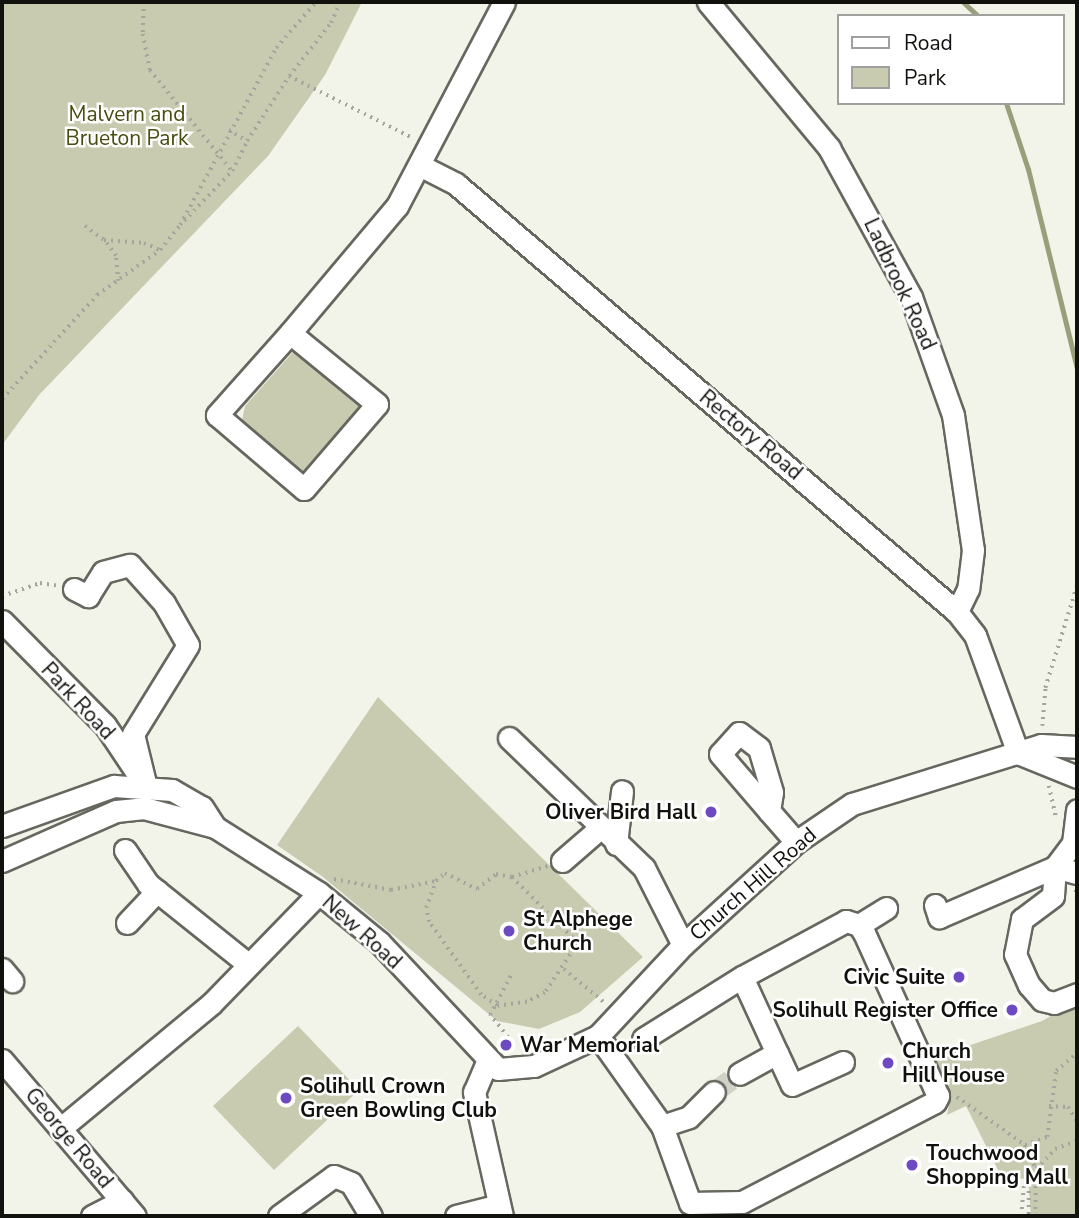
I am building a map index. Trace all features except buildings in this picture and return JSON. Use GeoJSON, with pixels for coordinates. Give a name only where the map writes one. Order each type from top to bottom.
{"type":"FeatureCollection","features":[{"type":"Feature","properties":{"kind":"street"},"geometry":{"type":"LineString","coordinates":[[290,333],[379,404],[305,495],[213,414],[290,333],[384,223],[425,157],[504,2]]}},
{"type":"Feature","properties":{"kind":"street","name":"Ladbrook Road"},"geometry":{"type":"LineString","coordinates":[[708,2],[829,148],[911,298],[953,415],[967,510],[974,563],[957,612]]}},
{"type":"Feature","properties":{"kind":"street","name":"Rectory Road"},"geometry":{"type":"LineString","coordinates":[[425,157],[957,612],[975,635],[1018,753]]}},
{"type":"Feature","properties":{"kind":"street"},"geometry":{"type":"LineString","coordinates":[[74,589],[88,596],[103,572],[130,565],[164,603],[188,645],[133,734],[146,787]]}},
{"type":"Feature","properties":{"kind":"street","name":"Park Road"},"geometry":{"type":"LineString","coordinates":[[2,621],[104,724],[146,787],[171,815]]}},
{"type":"Feature","properties":{"kind":"street"},"geometry":{"type":"LineString","coordinates":[[509,738],[592,821],[644,868],[683,945]]}},
{"type":"Feature","properties":{"kind":"street","name":"Church Hill Road"},"geometry":{"type":"LineString","coordinates":[[598,1036],[616,1012],[683,945],[796,842],[852,804],[1041,746],[1077,747]]}},
{"type":"Feature","properties":{"kind":"street"},"geometry":{"type":"LineString","coordinates":[[1018,753],[1077,777]]}},
{"type":"Feature","properties":{"kind":"street","name":"New Road"},"geometry":{"type":"LineString","coordinates":[[2,826],[89,792],[114,786],[172,790],[202,807],[215,827]]}},
{"type":"Feature","properties":{"kind":"street"},"geometry":{"type":"LineString","coordinates":[[616,844],[622,791]]}},
{"type":"Feature","properties":{"kind":"street","name":"New Road"},"geometry":{"type":"LineString","coordinates":[[2,861],[116,811],[144,808],[215,827],[321,885],[379,942],[487,1062]]}},
{"type":"Feature","properties":{"kind":"street"},"geometry":{"type":"LineString","coordinates":[[935,905],[939,917],[1055,867],[1073,843],[1077,810]]}},
{"type":"Feature","properties":{"kind":"street"},"geometry":{"type":"LineString","coordinates":[[769,811],[796,842]]}},
{"type":"Feature","properties":{"kind":"street"},"geometry":{"type":"LineString","coordinates":[[562,861],[592,821]]}},
{"type":"Feature","properties":{"kind":"street"},"geometry":{"type":"LineString","coordinates":[[125,850],[157,891],[250,965]]}},
{"type":"Feature","properties":{"kind":"street"},"geometry":{"type":"LineString","coordinates":[[1055,867],[1077,873]]}},
{"type":"Feature","properties":{"kind":"street"},"geometry":{"type":"LineString","coordinates":[[1055,867],[1053,896],[1022,919],[1016,954],[1029,985],[1042,1000],[1054,1003],[1077,994]]}},
{"type":"Feature","properties":{"kind":"street"},"geometry":{"type":"LineString","coordinates":[[61,1128],[212,1003],[250,965],[321,885]]}},
{"type":"Feature","properties":{"kind":"street"},"geometry":{"type":"LineString","coordinates":[[127,923],[157,891]]}},
{"type":"Feature","properties":{"kind":"street"},"geometry":{"type":"LineString","coordinates":[[859,925],[886,908]]}},
{"type":"Feature","properties":{"kind":"street"},"geometry":{"type":"LineString","coordinates":[[456,1216],[501,1211],[474,1092],[487,1062],[508,1072],[534,1066],[598,1036],[663,1126],[690,1203],[742,1202],[935,1102],[938,1096],[859,925],[846,921],[742,977],[643,1039]]}},
{"type":"Feature","properties":{"kind":"street"},"geometry":{"type":"LineString","coordinates":[[742,977],[792,1086],[843,1062]]}},
{"type":"Feature","properties":{"kind":"street"},"geometry":{"type":"LineString","coordinates":[[739,1074],[778,1053]]}},
{"type":"Feature","properties":{"kind":"street","name":"George Road"},"geometry":{"type":"LineString","coordinates":[[2,1060],[129,1209]]}},
{"type":"Feature","properties":{"kind":"street"},"geometry":{"type":"LineString","coordinates":[[663,1126],[689,1116],[714,1092]]}},
{"type":"Feature","properties":{"kind":"street"},"geometry":{"type":"LineString","coordinates":[[279,1216],[334,1176],[351,1183],[372,1216]]}},
{"type":"Feature","properties":{"kind":"street"},"geometry":{"type":"LineString","coordinates":[[92,1216],[129,1209]]}},
{"type":"Feature","properties":{"kind":"path"},"geometry":{"type":"LineString","coordinates":[[144,2],[143,34],[150,70],[232,171]]}},
{"type":"Feature","properties":{"kind":"path"},"geometry":{"type":"LineString","coordinates":[[180,225],[220,157],[229,130],[276,48],[316,2]]}},
{"type":"Feature","properties":{"kind":"path"},"geometry":{"type":"LineString","coordinates":[[2,399],[97,295],[160,250],[232,171],[247,141],[289,76],[331,23],[340,2]]}},
{"type":"Feature","properties":{"kind":"path"},"geometry":{"type":"LineString","coordinates":[[289,76],[425,157]]}},
{"type":"Feature","properties":{"kind":"path"},"geometry":{"type":"LineString","coordinates":[[229,130],[247,141]]}},
{"type":"Feature","properties":{"kind":"path"},"geometry":{"type":"LineString","coordinates":[[85,226],[104,240],[116,256],[118,281]]}},
{"type":"Feature","properties":{"kind":"path"},"geometry":{"type":"LineString","coordinates":[[104,240],[144,243],[160,250]]}},
{"type":"Feature","properties":{"kind":"path"},"geometry":{"type":"LineString","coordinates":[[2,596],[40,583],[74,589]]}},
{"type":"Feature","properties":{"kind":"path"},"geometry":{"type":"LineString","coordinates":[[1041,746],[1045,688],[1077,585]]}},
{"type":"Feature","properties":{"kind":"path"},"geometry":{"type":"LineString","coordinates":[[512,877],[578,943],[564,969],[537,997],[493,1003],[481,995],[429,922],[426,908],[436,881],[445,873],[477,889],[496,874],[512,877],[562,861]]}},
{"type":"Feature","properties":{"kind":"path"},"geometry":{"type":"LineString","coordinates":[[321,885],[391,890],[436,881]]}},
{"type":"Feature","properties":{"kind":"path"},"geometry":{"type":"LineString","coordinates":[[564,969],[616,1012]]}},
{"type":"Feature","properties":{"kind":"path"},"geometry":{"type":"LineString","coordinates":[[512,973],[493,1003],[490,1015],[512,1043]]}},
{"type":"Feature","properties":{"kind":"path"},"geometry":{"type":"LineString","coordinates":[[1025,1145],[1047,1137],[1049,1106],[1056,1071],[1077,1053]]}},
{"type":"Feature","properties":{"kind":"path"},"geometry":{"type":"LineString","coordinates":[[935,1102],[960,1097],[1025,1145],[1036,1169],[1035,1216]]}},
{"type":"Feature","properties":{"kind":"path"},"geometry":{"type":"LineString","coordinates":[[1049,1106],[1068,1107],[1077,1121]]}},
{"type":"Feature","properties":{"kind":"path"},"geometry":{"type":"LineString","coordinates":[[1036,1169],[1055,1149],[1077,1141]]}},
{"type":"Feature","properties":{"kind":"path"},"geometry":{"type":"LineString","coordinates":[[1021,1216],[1024,1183],[1029,1184],[1029,1216]]}},
{"type":"Feature","properties":{"kind":"green space","name":"Malvern and Brueton Park"},"geometry":{"type":"Polygon","coordinates":[[[2,2],[362,2],[325,75],[268,156],[39,395],[2,445],[2,2]]]}},
{"type":"Feature","properties":{"kind":"green space"},"geometry":{"type":"Polygon","coordinates":[[[293,352],[301,352],[358,396],[360,404],[360,412],[313,471],[298,473],[242,421],[245,406],[293,352]]]}},
{"type":"Feature","properties":{"kind":"green space"},"geometry":{"type":"Polygon","coordinates":[[[378,697],[643,957],[580,1012],[539,1029],[497,1021],[323,877],[277,845],[378,697]]]}},
{"type":"Feature","properties":{"kind":"green space"},"geometry":{"type":"Polygon","coordinates":[[[1077,1001],[1077,1216],[1031,1216],[1028,1179],[1002,1178],[966,1106],[947,1115],[950,1100],[932,1058],[1042,1021],[1077,1001]]]}},
{"type":"Feature","properties":{"kind":"green space","name":"Solihull Crown Green Bowling Club"},"geometry":{"type":"Polygon","coordinates":[[[298,1026],[359,1090],[274,1170],[213,1106],[298,1026]]]}},
{"type":"Feature","properties":{"kind":"waterway"},"geometry":{"type":"LineString","coordinates":[[963,2],[976,14]]}},
{"type":"Feature","properties":{"kind":"waterway"},"geometry":{"type":"LineString","coordinates":[[1007,105],[1028,169],[1077,369]]}},
{"type":"Feature","properties":{"kind":"tunnel"},"geometry":{"type":"LineString","coordinates":[[714,1092],[739,1074]]}},
{"type":"Feature","properties":{"kind":"place","name":"Oliver Bird Hall"},"geometry":{"type":"Point","coordinates":[711,812]}},
{"type":"Feature","properties":{"kind":"place","name":"St Alphege Church"},"geometry":{"type":"Point","coordinates":[509,931]}},
{"type":"Feature","properties":{"kind":"place","name":"Civic Suite"},"geometry":{"type":"Point","coordinates":[959,977]}},
{"type":"Feature","properties":{"kind":"place","name":"Solihull Register Office"},"geometry":{"type":"Point","coordinates":[1012,1010]}},
{"type":"Feature","properties":{"kind":"place","name":"War Memorial"},"geometry":{"type":"Point","coordinates":[506,1045]}},
{"type":"Feature","properties":{"kind":"place","name":"Church Hill House"},"geometry":{"type":"Point","coordinates":[888,1063]}},
{"type":"Feature","properties":{"kind":"place","name":"Solihull Crown Green Bowling Club"},"geometry":{"type":"Point","coordinates":[286,1098]}},
{"type":"Feature","properties":{"kind":"place","name":"Touchwood Shopping Mall"},"geometry":{"type":"Point","coordinates":[912,1165]}}]}
